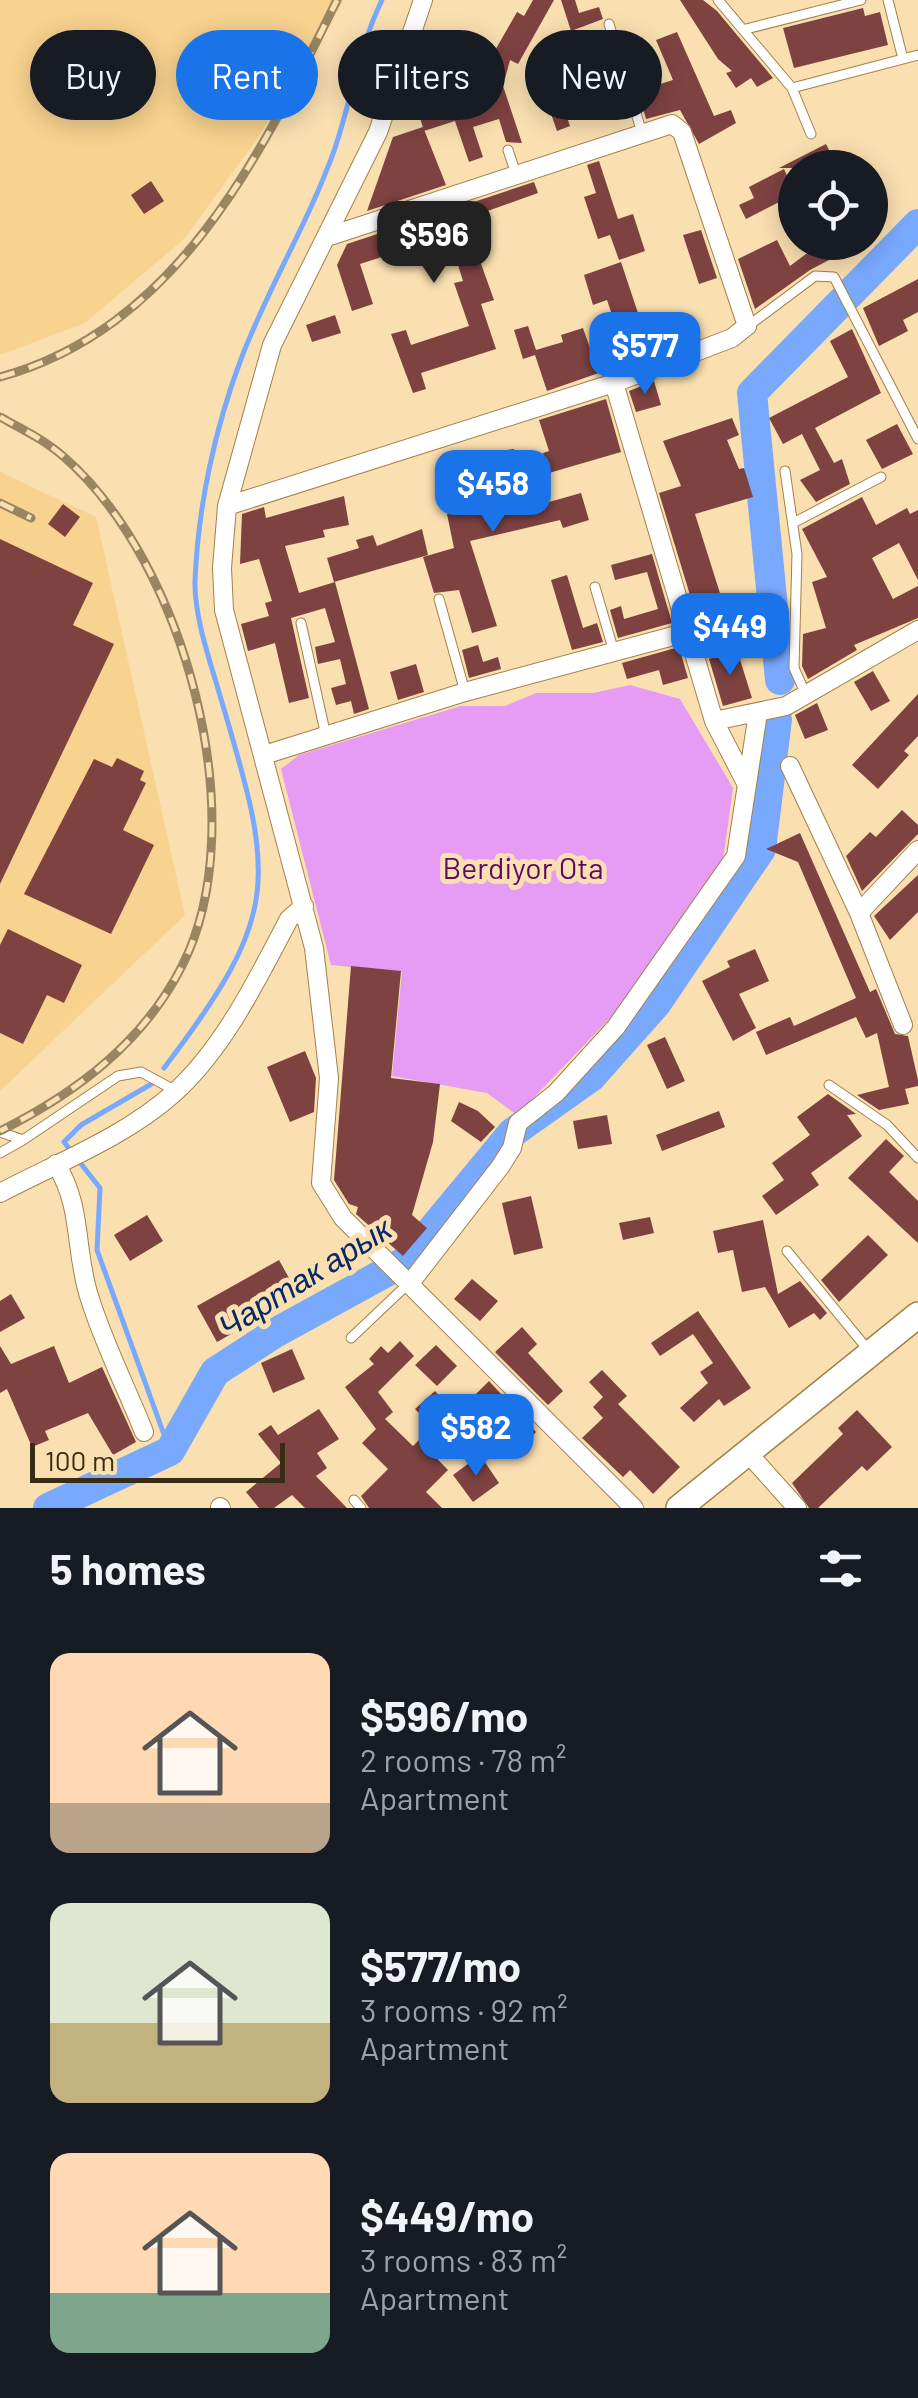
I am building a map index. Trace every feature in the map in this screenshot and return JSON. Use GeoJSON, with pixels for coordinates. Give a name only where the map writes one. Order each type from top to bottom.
{"type":"FeatureCollection","features":[{"type":"Feature","properties":{"kind":"street"},"geometry":{"type":"LineString","coordinates":[[423,0],[378,132],[330,236],[272,345],[228,506],[222,568],[224,610],[314,948],[329,1078],[321,1182],[343,1218],[412,1282],[634,1508]]}},
{"type":"Feature","properties":{"kind":"street"},"geometry":{"type":"LineString","coordinates":[[228,506],[614,383],[732,338],[746,326],[682,132],[672,124],[330,236]]}},
{"type":"Feature","properties":{"kind":"street"},"geometry":{"type":"LineString","coordinates":[[614,383],[714,721],[746,783]]}},
{"type":"Feature","properties":{"kind":"street"},"geometry":{"type":"LineString","coordinates":[[714,721],[786,706],[918,630]]}},
{"type":"Feature","properties":{"kind":"street"},"geometry":{"type":"LineString","coordinates":[[264,755],[465,692],[688,632]]}},
{"type":"Feature","properties":{"kind":"street"},"geometry":{"type":"LineString","coordinates":[[412,1282],[500,1168],[516,1130],[616,1027],[736,856],[758,712]]}},
{"type":"Feature","properties":{"kind":"street"},"geometry":{"type":"LineString","coordinates":[[790,766],[859,913],[903,1025]]}},
{"type":"Feature","properties":{"kind":"street"},"geometry":{"type":"LineString","coordinates":[[859,913],[918,850]]}},
{"type":"Feature","properties":{"kind":"street"},"geometry":{"type":"LineString","coordinates":[[0,1193],[152,1111],[176,1091],[213,1046],[289,920],[304,906]]}},
{"type":"Feature","properties":{"kind":"street"},"geometry":{"type":"LineString","coordinates":[[56,1164],[73,1192],[81,1267],[90,1300],[144,1432]]}},
{"type":"Feature","properties":{"kind":"street"},"geometry":{"type":"LineString","coordinates":[[679,1508],[918,1315]]}},
{"type":"Feature","properties":{"kind":"street"},"geometry":{"type":"LineString","coordinates":[[748,1453],[798,1508]]}},
{"type":"Feature","properties":{"kind":"lane"},"geometry":{"type":"LineString","coordinates":[[718,0],[792,88],[811,134]]}},
{"type":"Feature","properties":{"kind":"lane"},"geometry":{"type":"LineString","coordinates":[[746,29],[861,0]]}},
{"type":"Feature","properties":{"kind":"lane"},"geometry":{"type":"LineString","coordinates":[[888,0],[903,58]]}},
{"type":"Feature","properties":{"kind":"lane"},"geometry":{"type":"LineString","coordinates":[[609,24],[642,133]]}},
{"type":"Feature","properties":{"kind":"lane"},"geometry":{"type":"LineString","coordinates":[[792,88],[918,55]]}},
{"type":"Feature","properties":{"kind":"lane"},"geometry":{"type":"LineString","coordinates":[[508,150],[516,174]]}},
{"type":"Feature","properties":{"kind":"lane"},"geometry":{"type":"LineString","coordinates":[[746,326],[815,276],[834,277],[918,439]]}},
{"type":"Feature","properties":{"kind":"lane"},"geometry":{"type":"LineString","coordinates":[[786,471],[798,618],[792,648],[794,668],[806,695]]}},
{"type":"Feature","properties":{"kind":"lane"},"geometry":{"type":"LineString","coordinates":[[793,523],[881,477]]}},
{"type":"Feature","properties":{"kind":"lane"},"geometry":{"type":"LineString","coordinates":[[595,587],[614,652]]}},
{"type":"Feature","properties":{"kind":"lane"},"geometry":{"type":"LineString","coordinates":[[439,599],[465,692]]}},
{"type":"Feature","properties":{"kind":"lane"},"geometry":{"type":"LineString","coordinates":[[301,623],[326,736]]}},
{"type":"Feature","properties":{"kind":"lane"},"geometry":{"type":"LineString","coordinates":[[0,1153],[118,1076],[141,1072],[176,1091]]}},
{"type":"Feature","properties":{"kind":"lane"},"geometry":{"type":"LineString","coordinates":[[829,1086],[887,1125],[918,1158]]}},
{"type":"Feature","properties":{"kind":"lane"},"geometry":{"type":"LineString","coordinates":[[0,1132],[23,1140]]}},
{"type":"Feature","properties":{"kind":"lane"},"geometry":{"type":"LineString","coordinates":[[787,1250],[871,1353]]}},
{"type":"Feature","properties":{"kind":"lane"},"geometry":{"type":"LineString","coordinates":[[351,1338],[412,1282]]}},
{"type":"Feature","properties":{"kind":"shaded area"},"geometry":{"type":"Polygon","coordinates":[[[0,0],[344,0],[318,41],[318,30],[176,30],[176,120],[269,120],[184,239],[85,323],[0,355],[0,0]]]}},
{"type":"Feature","properties":{"kind":"shaded area"},"geometry":{"type":"Polygon","coordinates":[[[0,472],[96,517],[185,915],[0,1091],[0,472]]]}},
{"type":"Feature","properties":{"kind":"green space","name":"Berdiyor Ota"},"geometry":{"type":"Polygon","coordinates":[[[630,685],[680,699],[733,788],[723,860],[614,1014],[517,1115],[487,1093],[392,1076],[402,972],[331,965],[281,769],[299,755],[461,706],[505,706],[536,693],[593,693],[630,685]]]}},
{"type":"Feature","properties":{"kind":"building"},"geometry":{"type":"Polygon","coordinates":[[[533,0],[554,0],[537,30],[525,30],[525,52],[518,64],[510,60],[505,79],[505,33],[517,12],[524,16],[533,0]]]}},
{"type":"Feature","properties":{"kind":"building"},"geometry":{"type":"Polygon","coordinates":[[[561,0],[575,0],[579,13],[599,7],[603,19],[571,30],[561,0]]]}},
{"type":"Feature","properties":{"kind":"building"},"geometry":{"type":"Polygon","coordinates":[[[680,0],[703,0],[717,11],[773,78],[757,87],[751,78],[736,88],[726,73],[732,71],[718,59],[680,0]]]}},
{"type":"Feature","properties":{"kind":"building"},"geometry":{"type":"Polygon","coordinates":[[[863,8],[865,16],[880,12],[888,45],[794,68],[783,28],[863,8]]]}},
{"type":"Feature","properties":{"kind":"building"},"geometry":{"type":"Polygon","coordinates":[[[677,32],[714,116],[731,110],[736,123],[699,144],[680,110],[662,115],[662,83],[673,80],[662,54],[662,38],[677,32]]]}},
{"type":"Feature","properties":{"kind":"building"},"geometry":{"type":"Polygon","coordinates":[[[505,92],[522,143],[506,142],[499,120],[505,120],[505,92]]]}},
{"type":"Feature","properties":{"kind":"building"},"geometry":{"type":"Polygon","coordinates":[[[421,120],[496,120],[473,127],[483,157],[469,162],[455,121],[424,131],[421,120]]]}},
{"type":"Feature","properties":{"kind":"building"},"geometry":{"type":"Polygon","coordinates":[[[553,120],[568,120],[570,126],[557,131],[553,120]]]}},
{"type":"Feature","properties":{"kind":"building"},"geometry":{"type":"Polygon","coordinates":[[[423,127],[446,185],[367,211],[393,137],[423,127]]]}},
{"type":"Feature","properties":{"kind":"building"},"geometry":{"type":"Polygon","coordinates":[[[599,161],[618,219],[633,214],[645,251],[619,260],[610,235],[598,239],[584,197],[596,193],[587,165],[599,161]]]}},
{"type":"Feature","properties":{"kind":"building"},"geometry":{"type":"Polygon","coordinates":[[[778,172],[778,203],[746,219],[739,205],[754,198],[749,187],[778,172]]]}},
{"type":"Feature","properties":{"kind":"building"},"geometry":{"type":"Polygon","coordinates":[[[151,181],[164,201],[144,214],[131,195],[151,181]]]}},
{"type":"Feature","properties":{"kind":"building"},"geometry":{"type":"Polygon","coordinates":[[[534,182],[538,193],[465,219],[494,300],[481,304],[496,349],[421,373],[426,389],[413,393],[391,334],[406,330],[411,345],[469,326],[454,283],[463,281],[458,265],[465,263],[452,226],[392,245],[394,253],[360,264],[373,304],[352,311],[337,265],[347,244],[534,182]]]}},
{"type":"Feature","properties":{"kind":"building"},"geometry":{"type":"Polygon","coordinates":[[[701,230],[717,278],[699,284],[683,235],[701,230]]]}},
{"type":"Feature","properties":{"kind":"building"},"geometry":{"type":"Polygon","coordinates":[[[777,240],[778,260],[787,260],[790,266],[798,260],[829,260],[755,309],[738,259],[777,240]]]}},
{"type":"Feature","properties":{"kind":"building"},"geometry":{"type":"Polygon","coordinates":[[[621,262],[644,331],[674,321],[682,344],[547,391],[535,355],[523,359],[514,330],[528,326],[536,350],[563,342],[561,335],[583,328],[591,351],[621,341],[607,300],[593,305],[584,275],[621,262]]]}},
{"type":"Feature","properties":{"kind":"building"},"geometry":{"type":"Polygon","coordinates":[[[918,279],[918,312],[903,320],[908,331],[879,346],[863,308],[918,279]]]}},
{"type":"Feature","properties":{"kind":"building"},"geometry":{"type":"Polygon","coordinates":[[[335,315],[341,333],[312,342],[306,325],[335,315]]]}},
{"type":"Feature","properties":{"kind":"building"},"geometry":{"type":"Polygon","coordinates":[[[852,329],[881,393],[815,428],[834,463],[842,459],[850,484],[816,502],[800,480],[820,470],[802,434],[783,444],[769,418],[848,377],[830,341],[852,329]]]}},
{"type":"Feature","properties":{"kind":"building"},"geometry":{"type":"Polygon","coordinates":[[[654,381],[661,405],[636,412],[629,391],[654,381]]]}},
{"type":"Feature","properties":{"kind":"building"},"geometry":{"type":"Polygon","coordinates":[[[606,399],[621,452],[549,473],[543,453],[549,451],[539,420],[606,399]]]}},
{"type":"Feature","properties":{"kind":"building"},"geometry":{"type":"Polygon","coordinates":[[[732,418],[739,435],[727,440],[739,469],[744,468],[753,497],[695,514],[724,606],[766,594],[770,607],[700,628],[659,493],[681,486],[663,441],[732,418]]]}},
{"type":"Feature","properties":{"kind":"building"},"geometry":{"type":"Polygon","coordinates":[[[897,424],[913,454],[882,469],[866,440],[897,424]]]}},
{"type":"Feature","properties":{"kind":"building"},"geometry":{"type":"Polygon","coordinates":[[[514,449],[521,496],[538,491],[542,504],[581,493],[589,520],[563,528],[560,520],[470,541],[497,626],[472,633],[459,590],[434,593],[423,557],[454,548],[447,514],[464,510],[462,500],[499,492],[493,452],[514,449]]]}},
{"type":"Feature","properties":{"kind":"building"},"geometry":{"type":"Polygon","coordinates":[[[344,496],[349,525],[323,530],[325,537],[285,546],[299,593],[335,582],[369,709],[354,714],[351,701],[336,705],[331,688],[346,684],[340,659],[318,664],[315,647],[335,642],[325,608],[291,618],[309,698],[289,703],[275,643],[248,651],[241,624],[269,616],[265,603],[272,601],[259,559],[240,564],[242,514],[264,507],[266,518],[344,496]]]}},
{"type":"Feature","properties":{"kind":"building"},"geometry":{"type":"Polygon","coordinates":[[[862,497],[876,525],[907,508],[910,514],[918,510],[918,580],[899,543],[872,558],[893,599],[918,586],[918,618],[854,645],[857,650],[808,679],[802,666],[803,634],[826,628],[812,582],[827,577],[802,529],[862,497]]]}},
{"type":"Feature","properties":{"kind":"building"},"geometry":{"type":"Polygon","coordinates":[[[63,504],[80,517],[65,537],[48,524],[63,504]]]}},
{"type":"Feature","properties":{"kind":"building"},"geometry":{"type":"Polygon","coordinates":[[[422,529],[428,555],[334,582],[327,558],[359,548],[356,540],[373,535],[377,546],[422,529]]]}},
{"type":"Feature","properties":{"kind":"building"},"geometry":{"type":"Polygon","coordinates":[[[0,539],[93,583],[73,625],[114,644],[0,884],[0,539]]]}},
{"type":"Feature","properties":{"kind":"building"},"geometry":{"type":"Polygon","coordinates":[[[652,554],[672,623],[618,638],[610,610],[621,606],[624,619],[658,609],[647,572],[615,580],[611,565],[652,554]]]}},
{"type":"Feature","properties":{"kind":"building"},"geometry":{"type":"Polygon","coordinates":[[[567,575],[583,628],[597,623],[603,642],[572,650],[551,580],[567,575]]]}},
{"type":"Feature","properties":{"kind":"building"},"geometry":{"type":"Polygon","coordinates":[[[478,645],[483,662],[498,657],[501,669],[469,678],[462,650],[478,645]]]}},
{"type":"Feature","properties":{"kind":"building"},"geometry":{"type":"Polygon","coordinates":[[[679,647],[688,678],[663,685],[659,670],[627,679],[622,663],[679,647]]]}},
{"type":"Feature","properties":{"kind":"building"},"geometry":{"type":"Polygon","coordinates":[[[737,650],[752,698],[723,706],[709,659],[737,650]]]}},
{"type":"Feature","properties":{"kind":"building"},"geometry":{"type":"Polygon","coordinates":[[[416,664],[424,692],[398,700],[390,672],[416,664]]]}},
{"type":"Feature","properties":{"kind":"building"},"geometry":{"type":"Polygon","coordinates":[[[873,671],[890,701],[871,711],[854,682],[873,671]]]}},
{"type":"Feature","properties":{"kind":"building"},"geometry":{"type":"Polygon","coordinates":[[[918,694],[918,736],[904,751],[909,755],[878,789],[852,765],[918,694]]]}},
{"type":"Feature","properties":{"kind":"building"},"geometry":{"type":"Polygon","coordinates":[[[817,703],[828,730],[805,739],[795,715],[817,703]]]}},
{"type":"Feature","properties":{"kind":"building"},"geometry":{"type":"Polygon","coordinates":[[[117,758],[144,771],[140,780],[146,783],[123,830],[154,845],[111,934],[24,894],[94,759],[112,767],[117,758]]]}},
{"type":"Feature","properties":{"kind":"building"},"geometry":{"type":"Polygon","coordinates":[[[902,810],[918,825],[918,834],[862,891],[846,856],[870,832],[876,837],[902,810]]]}},
{"type":"Feature","properties":{"kind":"building"},"geometry":{"type":"Polygon","coordinates":[[[800,833],[870,992],[876,989],[895,1034],[908,1036],[918,1080],[918,1086],[905,1089],[909,1104],[879,1110],[857,1095],[889,1087],[877,1033],[866,1038],[856,1017],[766,1055],[756,1032],[790,1017],[794,1026],[856,998],[798,862],[766,849],[800,833]]]}},
{"type":"Feature","properties":{"kind":"building"},"geometry":{"type":"Polygon","coordinates":[[[918,875],[918,912],[890,940],[874,916],[918,875]]]}},
{"type":"Feature","properties":{"kind":"building"},"geometry":{"type":"Polygon","coordinates":[[[8,929],[82,965],[64,1003],[47,995],[23,1044],[0,1033],[0,945],[8,929]]]}},
{"type":"Feature","properties":{"kind":"building"},"geometry":{"type":"Polygon","coordinates":[[[755,949],[769,981],[739,994],[756,1028],[733,1041],[702,981],[730,967],[727,961],[755,949]]]}},
{"type":"Feature","properties":{"kind":"building"},"geometry":{"type":"Polygon","coordinates":[[[351,966],[401,971],[391,1078],[440,1084],[433,1142],[412,1215],[427,1228],[403,1256],[356,1214],[358,1207],[349,1204],[334,1180],[351,966]]]}},
{"type":"Feature","properties":{"kind":"building"},"geometry":{"type":"Polygon","coordinates":[[[665,1037],[685,1081],[667,1089],[647,1045],[665,1037]]]}},
{"type":"Feature","properties":{"kind":"building"},"geometry":{"type":"Polygon","coordinates":[[[305,1051],[316,1078],[314,1112],[290,1122],[267,1067],[305,1051]]]}},
{"type":"Feature","properties":{"kind":"building"},"geometry":{"type":"Polygon","coordinates":[[[828,1094],[856,1114],[847,1115],[862,1136],[811,1173],[819,1185],[776,1215],[762,1196],[784,1180],[772,1163],[810,1135],[797,1117],[828,1094]]]}},
{"type":"Feature","properties":{"kind":"building"},"geometry":{"type":"Polygon","coordinates":[[[459,1102],[478,1111],[495,1127],[481,1142],[451,1121],[459,1102]]]}},
{"type":"Feature","properties":{"kind":"building"},"geometry":{"type":"Polygon","coordinates":[[[719,1111],[725,1127],[662,1151],[656,1135],[719,1111]]]}},
{"type":"Feature","properties":{"kind":"building"},"geometry":{"type":"Polygon","coordinates":[[[607,1115],[612,1144],[578,1149],[573,1121],[607,1115]]]}},
{"type":"Feature","properties":{"kind":"building"},"geometry":{"type":"Polygon","coordinates":[[[886,1139],[904,1156],[889,1172],[918,1201],[918,1243],[848,1178],[886,1139]]]}},
{"type":"Feature","properties":{"kind":"building"},"geometry":{"type":"Polygon","coordinates":[[[531,1196],[543,1248],[514,1255],[502,1203],[531,1196]]]}},
{"type":"Feature","properties":{"kind":"building"},"geometry":{"type":"Polygon","coordinates":[[[147,1215],[163,1241],[130,1261],[114,1235],[147,1215]]]}},
{"type":"Feature","properties":{"kind":"building"},"geometry":{"type":"Polygon","coordinates":[[[650,1217],[654,1233],[623,1240],[619,1223],[650,1217]]]}},
{"type":"Feature","properties":{"kind":"building"},"geometry":{"type":"Polygon","coordinates":[[[763,1220],[778,1294],[800,1281],[827,1313],[820,1320],[814,1313],[789,1328],[765,1287],[742,1292],[733,1250],[718,1253],[713,1231],[763,1220]]]}},
{"type":"Feature","properties":{"kind":"building"},"geometry":{"type":"Polygon","coordinates":[[[868,1235],[888,1255],[839,1302],[821,1280],[868,1235]]]}},
{"type":"Feature","properties":{"kind":"building"},"geometry":{"type":"Polygon","coordinates":[[[279,1260],[299,1296],[217,1342],[197,1306],[279,1260]]]}},
{"type":"Feature","properties":{"kind":"building"},"geometry":{"type":"Polygon","coordinates":[[[472,1279],[498,1301],[480,1321],[454,1299],[472,1279]]]}},
{"type":"Feature","properties":{"kind":"building"},"geometry":{"type":"Polygon","coordinates":[[[11,1294],[25,1318],[0,1332],[0,1301],[11,1294]]]}},
{"type":"Feature","properties":{"kind":"building"},"geometry":{"type":"Polygon","coordinates":[[[698,1311],[751,1388],[724,1406],[719,1399],[694,1422],[680,1408],[708,1383],[700,1372],[713,1363],[693,1334],[660,1356],[651,1343],[698,1311]]]}},
{"type":"Feature","properties":{"kind":"building"},"geometry":{"type":"Polygon","coordinates":[[[522,1327],[537,1344],[528,1353],[563,1391],[548,1405],[495,1352],[522,1327]]]}},
{"type":"Feature","properties":{"kind":"building"},"geometry":{"type":"Polygon","coordinates":[[[400,1341],[414,1356],[378,1392],[393,1412],[385,1419],[413,1446],[419,1440],[448,1470],[426,1492],[442,1508],[369,1508],[361,1496],[388,1469],[362,1443],[376,1429],[345,1387],[374,1364],[369,1359],[381,1346],[388,1353],[400,1341]]]}},
{"type":"Feature","properties":{"kind":"building"},"geometry":{"type":"Polygon","coordinates":[[[436,1345],[457,1366],[437,1386],[415,1365],[436,1345]]]}},
{"type":"Feature","properties":{"kind":"building"},"geometry":{"type":"Polygon","coordinates":[[[0,1346],[11,1364],[54,1346],[69,1383],[102,1367],[136,1442],[113,1455],[88,1413],[45,1431],[49,1440],[32,1447],[7,1389],[0,1393],[0,1346]]]}},
{"type":"Feature","properties":{"kind":"building"},"geometry":{"type":"Polygon","coordinates":[[[292,1349],[305,1379],[273,1393],[261,1363],[292,1349]]]}},
{"type":"Feature","properties":{"kind":"building"},"geometry":{"type":"Polygon","coordinates":[[[602,1370],[627,1396],[618,1404],[680,1467],[653,1494],[630,1470],[623,1477],[582,1438],[603,1418],[593,1407],[603,1397],[589,1382],[602,1370]]]}},
{"type":"Feature","properties":{"kind":"building"},"geometry":{"type":"Polygon","coordinates":[[[489,1381],[536,1432],[522,1447],[482,1408],[473,1417],[463,1407],[489,1381]]]}},
{"type":"Feature","properties":{"kind":"building"},"geometry":{"type":"Polygon","coordinates":[[[435,1391],[455,1413],[436,1431],[415,1409],[435,1391]]]}},
{"type":"Feature","properties":{"kind":"building"},"geometry":{"type":"Polygon","coordinates":[[[319,1409],[339,1439],[317,1453],[327,1468],[316,1476],[347,1508],[305,1508],[292,1495],[274,1508],[259,1508],[246,1492],[281,1463],[258,1434],[271,1425],[278,1435],[319,1409]]]}},
{"type":"Feature","properties":{"kind":"building"},"geometry":{"type":"Polygon","coordinates":[[[857,1410],[892,1447],[867,1471],[862,1466],[818,1508],[809,1508],[792,1483],[843,1434],[838,1428],[857,1410]]]}},
{"type":"Feature","properties":{"kind":"building"},"geometry":{"type":"Polygon","coordinates":[[[480,1455],[499,1483],[473,1502],[453,1475],[480,1455]]]}},
{"type":"Feature","properties":{"kind":"waterway"},"geometry":{"type":"LineString","coordinates":[[164,1068],[230,970],[248,931],[257,893],[258,854],[251,811],[195,595],[209,468],[241,359],[324,178],[382,0]]}},
{"type":"Feature","properties":{"kind":"waterway","name":"Чартак арык"},"geometry":{"type":"LineString","coordinates":[[780,680],[752,393],[918,224]]}},
{"type":"Feature","properties":{"kind":"waterway","name":"Чартак арык"},"geometry":{"type":"LineString","coordinates":[[48,1508],[170,1451],[215,1372],[275,1333],[406,1261],[512,1133],[591,1077],[656,1004],[761,849],[777,719]]}},
{"type":"Feature","properties":{"kind":"waterway"},"geometry":{"type":"LineString","coordinates":[[71,1151],[64,1142],[81,1125],[153,1083]]}},
{"type":"Feature","properties":{"kind":"waterway"},"geometry":{"type":"LineString","coordinates":[[78,1160],[100,1188],[97,1250],[170,1451]]}},
{"type":"Feature","properties":{"kind":"railway"},"geometry":{"type":"LineString","coordinates":[[0,377],[63,353],[118,319],[166,276],[208,227],[245,173],[337,0]]}},
{"type":"Feature","properties":{"kind":"railway"},"geometry":{"type":"LineString","coordinates":[[0,417],[64,457],[107,503],[143,560],[174,626],[196,696],[209,769],[212,840],[203,907],[182,966],[148,1019],[81,1082],[0,1131]]}},
{"type":"Feature","properties":{"kind":"railway"},"geometry":{"type":"LineString","coordinates":[[0,503],[31,518]]}}]}
